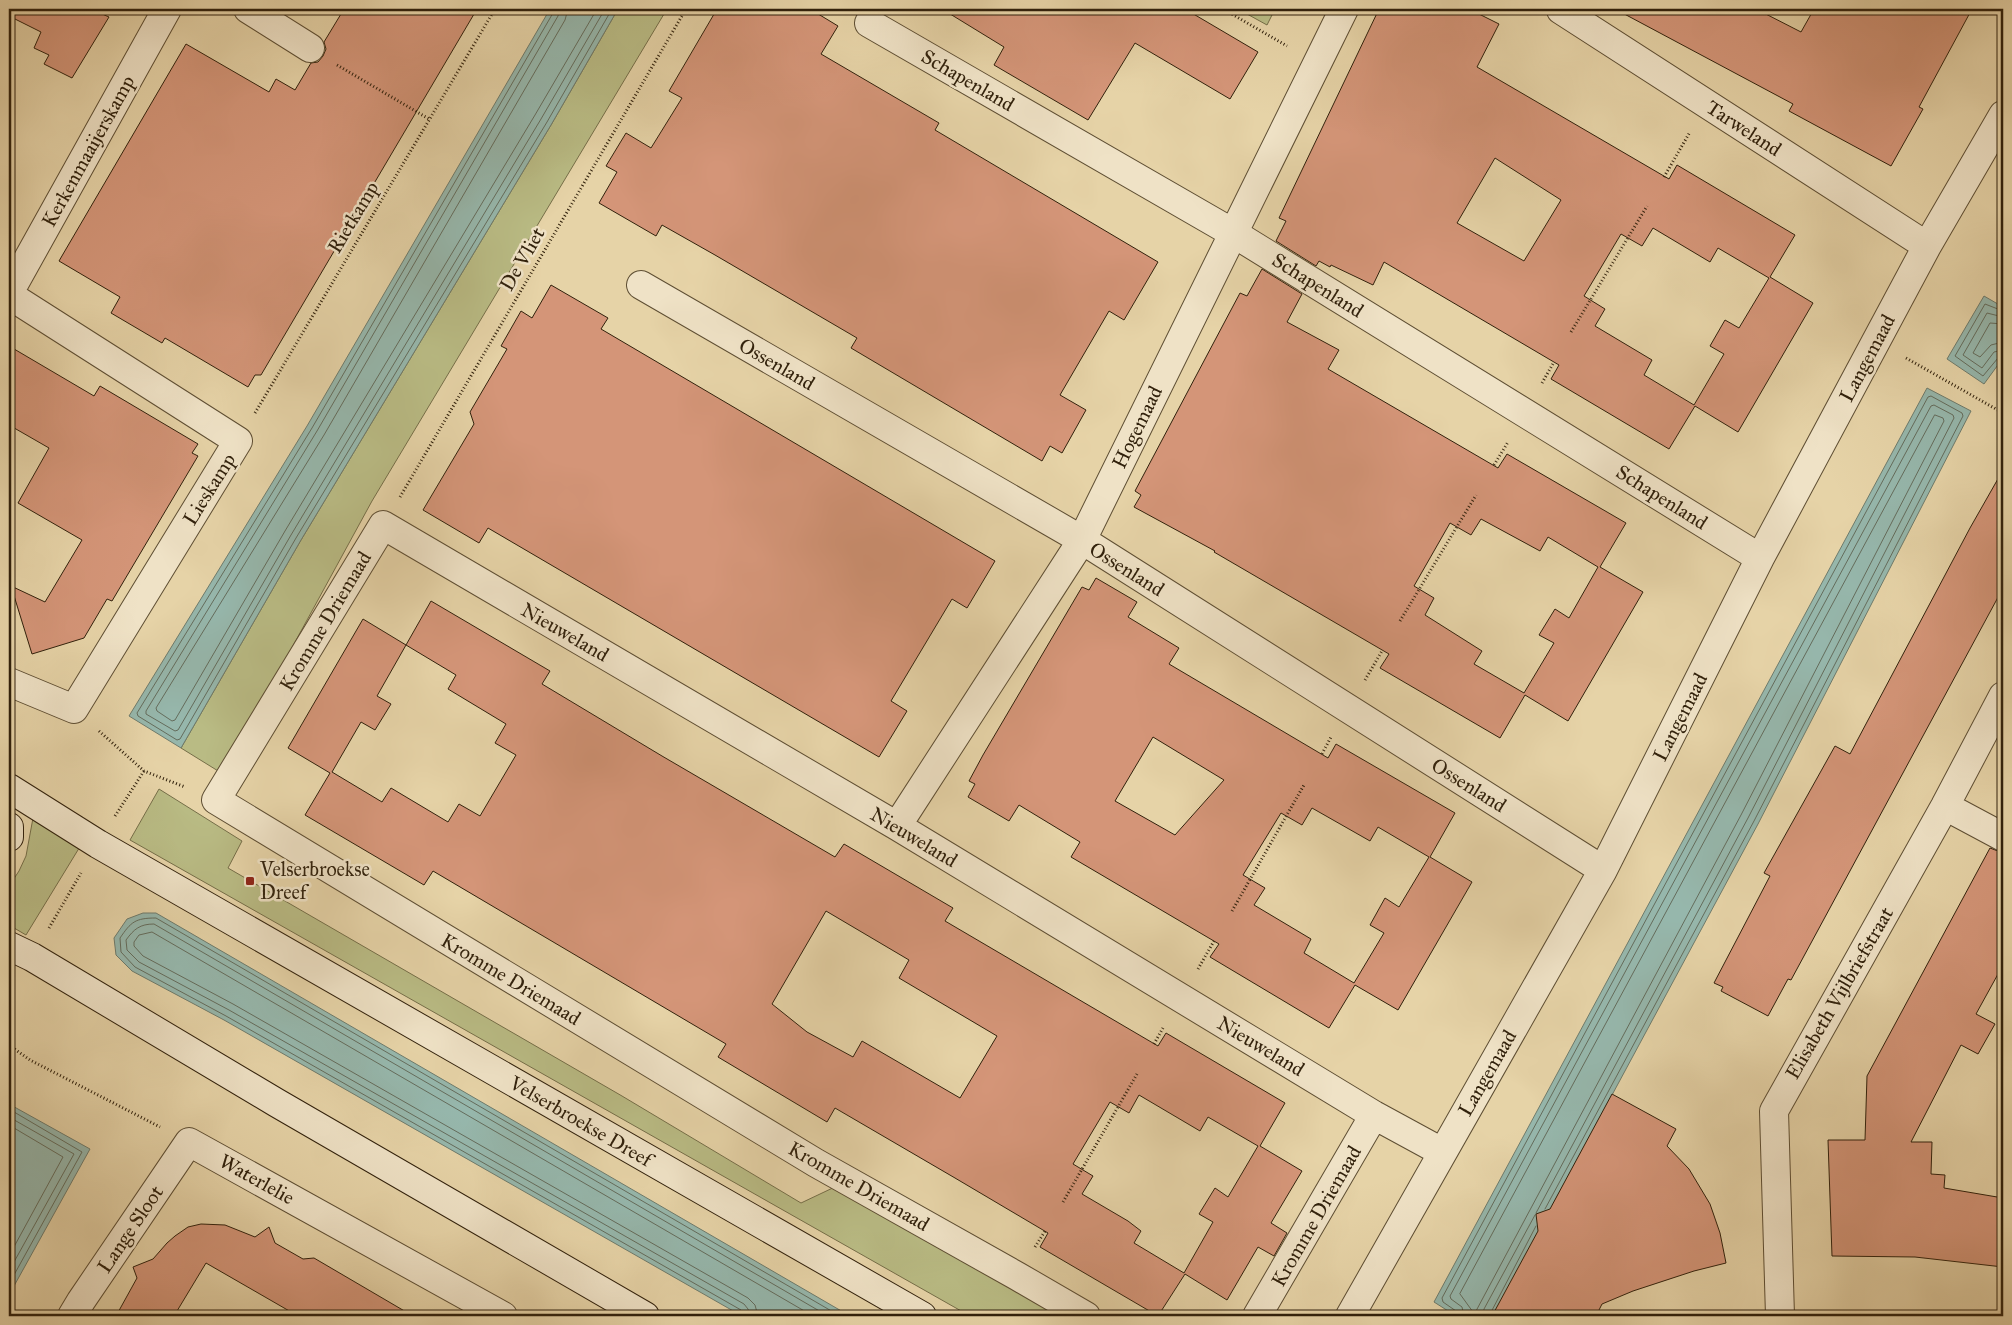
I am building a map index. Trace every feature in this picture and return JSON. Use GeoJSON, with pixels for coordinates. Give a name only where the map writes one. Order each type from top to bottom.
{"type":"FeatureCollection","features":[{"type":"Feature","properties":{"kind":"street","name":"Kerkenmaaijerskamp"},"geometry":{"type":"LineString","coordinates":[[9,294],[167,9]]}},
{"type":"Feature","properties":{"kind":"street"},"geometry":{"type":"LineString","coordinates":[[248,9],[310,48]]}},
{"type":"Feature","properties":{"kind":"street","name":"Hogemaad"},"geometry":{"type":"LineString","coordinates":[[897,826],[1082,540],[1344,9]]}},
{"type":"Feature","properties":{"kind":"street","name":"Tarweland"},"geometry":{"type":"LineString","coordinates":[[1561,10],[1927,246]]}},
{"type":"Feature","properties":{"kind":"street","name":"Schapenland"},"geometry":{"type":"LineString","coordinates":[[869,23],[1233,232],[1760,558]]}},
{"type":"Feature","properties":{"kind":"street","name":"Langemaad"},"geometry":{"type":"LineString","coordinates":[[1350,1316],[1602,870],[1760,558],[1927,246],[1996,145],[2003,115]]}},
{"type":"Feature","properties":{"kind":"street","name":"Ossenland"},"geometry":{"type":"LineString","coordinates":[[641,285],[1082,540],[1602,870]]}},
{"type":"Feature","properties":{"kind":"street","name":"Lieskamp"},"geometry":{"type":"LineString","coordinates":[[9,294],[238,442],[74,709]]}},
{"type":"Feature","properties":{"kind":"street","name":"Kromme Driemaad"},"geometry":{"type":"LineString","coordinates":[[383,525],[216,800],[816,1163],[1086,1316]]}},
{"type":"Feature","properties":{"kind":"street","name":"Nieuweland"},"geometry":{"type":"LineString","coordinates":[[383,525],[897,826],[1374,1115],[1442,1152]]}},
{"type":"Feature","properties":{"kind":"street"},"geometry":{"type":"LineString","coordinates":[[9,682],[74,709]]}},
{"type":"Feature","properties":{"kind":"street","name":"Elisabeth Vijlbriefstraat"},"geometry":{"type":"LineString","coordinates":[[1780,1316],[1774,1111],[1946,806],[2003,696]]}},
{"type":"Feature","properties":{"kind":"street","name":"Velserbroekse Dreef"},"geometry":{"type":"LineString","coordinates":[[9,788],[98,844],[922,1316]]}},
{"type":"Feature","properties":{"kind":"street"},"geometry":{"type":"LineString","coordinates":[[1946,806],[2003,837]]}},
{"type":"Feature","properties":{"kind":"street"},"geometry":{"type":"LineString","coordinates":[[9,828],[9,837]]}},
{"type":"Feature","properties":{"kind":"street"},"geometry":{"type":"LineString","coordinates":[[21,952],[285,1108],[645,1316]]}},
{"type":"Feature","properties":{"kind":"street","name":"Kromme Driemaad"},"geometry":{"type":"LineString","coordinates":[[1257,1316],[1374,1115]]}},
{"type":"Feature","properties":{"kind":"street","name":"Lange Sloot"},"geometry":{"type":"LineString","coordinates":[[72,1316],[189,1142]]}},
{"type":"Feature","properties":{"kind":"street","name":"Waterlelie"},"geometry":{"type":"LineString","coordinates":[[189,1142],[504,1316]]}},
{"type":"Feature","properties":{"kind":"path","name":"Rietkamp"},"geometry":{"type":"LineString","coordinates":[[238,442],[495,9]]}},
{"type":"Feature","properties":{"kind":"path","name":"De Vliet"},"geometry":{"type":"LineString","coordinates":[[383,525],[686,9]]}},
{"type":"Feature","properties":{"kind":"path"},"geometry":{"type":"LineString","coordinates":[[1223,9],[1317,64]]}},
{"type":"Feature","properties":{"kind":"path"},"geometry":{"type":"LineString","coordinates":[[310,48],[429,119]]}},
{"type":"Feature","properties":{"kind":"path"},"geometry":{"type":"LineString","coordinates":[[1664,177],[1706,104]]}},
{"type":"Feature","properties":{"kind":"path"},"geometry":{"type":"LineString","coordinates":[[1571,332],[1647,206]]}},
{"type":"Feature","properties":{"kind":"path"},"geometry":{"type":"LineString","coordinates":[[1876,341],[2003,412]]}},
{"type":"Feature","properties":{"kind":"path"},"geometry":{"type":"LineString","coordinates":[[1400,621],[1476,495]]}},
{"type":"Feature","properties":{"kind":"path"},"geometry":{"type":"LineString","coordinates":[[74,709],[144,771],[216,800]]}},
{"type":"Feature","properties":{"kind":"path"},"geometry":{"type":"LineString","coordinates":[[21,952],[98,844],[144,771]]}},
{"type":"Feature","properties":{"kind":"path"},"geometry":{"type":"LineString","coordinates":[[1232,911],[1304,785]]}},
{"type":"Feature","properties":{"kind":"path"},"geometry":{"type":"LineString","coordinates":[[9,1045],[30,1060],[189,1142]]}},
{"type":"Feature","properties":{"kind":"path"},"geometry":{"type":"LineString","coordinates":[[1063,1202],[1136,1074]]}},
{"type":"Feature","properties":{"kind":"green space"},"geometry":{"type":"Polygon","coordinates":[[[618,9],[667,9],[372,501],[223,774],[181,748],[301,540],[551,125],[618,9]]]}},
{"type":"Feature","properties":{"kind":"green space"},"geometry":{"type":"Polygon","coordinates":[[[1238,9],[1275,9],[1267,25],[1238,9]]]}},
{"type":"Feature","properties":{"kind":"green space"},"geometry":{"type":"Polygon","coordinates":[[[159,789],[242,841],[228,868],[622,1096],[801,1203],[839,1185],[1061,1316],[970,1316],[130,840],[159,789]]]}},
{"type":"Feature","properties":{"kind":"green space"},"geometry":{"type":"Polygon","coordinates":[[[33,818],[81,845],[26,935],[9,925],[9,886],[26,856],[33,818]]]}},
{"type":"Feature","properties":{"kind":"water"},"geometry":{"type":"Polygon","coordinates":[[[550,9],[618,9],[551,125],[301,540],[181,748],[129,716],[307,426],[550,9]]]}},
{"type":"Feature","properties":{"kind":"water"},"geometry":{"type":"Polygon","coordinates":[[[1984,296],[2003,307],[2003,358],[1984,384],[1947,359],[1984,296]]]}},
{"type":"Feature","properties":{"kind":"water"},"geometry":{"type":"Polygon","coordinates":[[[1927,388],[1971,411],[1758,824],[1493,1316],[1456,1316],[1434,1302],[1927,388]]]}},
{"type":"Feature","properties":{"kind":"water"},"geometry":{"type":"Polygon","coordinates":[[[143,913],[156,913],[850,1316],[742,1316],[224,1020],[132,971],[116,955],[114,938],[127,919],[143,913]]]}},
{"type":"Feature","properties":{"kind":"water"},"geometry":{"type":"Polygon","coordinates":[[[9,1104],[90,1149],[9,1295],[9,1104]]]}},
{"type":"Feature","properties":{"kind":"building"},"geometry":{"type":"Polygon","coordinates":[[[9,9],[91,9],[109,17],[72,78],[44,64],[49,55],[34,48],[41,32],[9,16],[9,9]]]}},
{"type":"Feature","properties":{"kind":"building"},"geometry":{"type":"Polygon","coordinates":[[[344,9],[477,9],[261,375],[255,375],[248,387],[165,338],[162,343],[111,313],[120,297],[59,261],[186,44],[269,92],[276,79],[295,90],[311,63],[318,62],[323,56],[326,49],[324,42],[344,9]]]}},
{"type":"Feature","properties":{"kind":"building"},"geometry":{"type":"Polygon","coordinates":[[[717,9],[810,9],[838,26],[821,54],[939,123],[935,130],[1158,262],[1124,320],[1109,311],[1060,395],[1086,410],[1062,453],[1050,446],[1042,461],[851,348],[857,338],[715,255],[662,225],[656,236],[599,203],[617,172],[606,166],[626,133],[651,148],[682,98],[669,91],[717,9]]]}},
{"type":"Feature","properties":{"kind":"building"},"geometry":{"type":"Polygon","coordinates":[[[942,9],[1185,9],[1258,52],[1230,99],[1135,43],[1088,120],[994,65],[1004,47],[942,9]]]}},
{"type":"Feature","properties":{"kind":"building"},"geometry":{"type":"Polygon","coordinates":[[[1379,9],[1469,9],[1499,24],[1477,67],[1669,179],[1677,165],[1795,235],[1770,277],[1813,303],[1738,432],[1695,406],[1669,449],[1551,379],[1559,365],[1384,262],[1373,285],[1319,261],[1316,266],[1276,241],[1286,221],[1279,218],[1379,9]],[[1495,158],[1457,223],[1524,261],[1561,200],[1495,158]],[[1653,228],[1642,246],[1621,234],[1584,296],[1605,309],[1595,326],[1652,360],[1644,375],[1694,405],[1724,354],[1710,346],[1725,320],[1739,328],[1769,278],[1718,248],[1710,262],[1653,228]]]}},
{"type":"Feature","properties":{"kind":"building"},"geometry":{"type":"Polygon","coordinates":[[[1615,9],[1756,9],[1801,32],[1814,9],[1972,9],[1919,107],[1923,109],[1891,166],[1789,111],[1793,104],[1615,9]]]}},
{"type":"Feature","properties":{"kind":"building"},"geometry":{"type":"Polygon","coordinates":[[[1262,269],[1302,294],[1287,322],[1339,350],[1328,369],[1498,468],[1507,454],[1626,523],[1600,567],[1643,592],[1568,721],[1525,695],[1500,738],[1380,668],[1389,654],[1215,551],[1134,507],[1141,495],[1135,491],[1240,293],[1247,296],[1262,269]],[[1481,519],[1471,535],[1450,523],[1414,586],[1434,598],[1425,615],[1482,651],[1474,664],[1524,693],[1554,643],[1539,635],[1555,609],[1569,618],[1598,567],[1548,537],[1540,551],[1481,519]]]}},
{"type":"Feature","properties":{"kind":"building"},"geometry":{"type":"Polygon","coordinates":[[[551,285],[608,318],[601,329],[995,561],[967,608],[952,599],[891,701],[907,711],[879,757],[488,528],[479,543],[423,510],[474,424],[470,412],[507,349],[501,346],[521,311],[532,318],[551,285]]]}},
{"type":"Feature","properties":{"kind":"building"},"geometry":{"type":"Polygon","coordinates":[[[9,346],[94,396],[100,386],[198,444],[192,453],[198,456],[112,601],[107,599],[84,638],[32,654],[11,586],[45,602],[82,540],[18,503],[49,448],[9,425],[9,346]]]}},
{"type":"Feature","properties":{"kind":"building"},"geometry":{"type":"Polygon","coordinates":[[[2003,470],[2003,588],[1791,980],[1788,979],[1768,1016],[1721,991],[1723,987],[1714,983],[1770,876],[1764,873],[1835,746],[1850,754],[1970,528],[2003,470]]]}},
{"type":"Feature","properties":{"kind":"building"},"geometry":{"type":"Polygon","coordinates":[[[1096,578],[1137,602],[1128,617],[1179,648],[1169,664],[1328,758],[1336,744],[1455,813],[1430,857],[1472,882],[1398,1010],[1355,985],[1329,1028],[1210,957],[1219,944],[1071,857],[1080,842],[1019,805],[1009,821],[968,797],[975,784],[969,781],[983,755],[1082,587],[1089,590],[1096,578]],[[1153,737],[1115,801],[1175,835],[1224,780],[1153,737]],[[1312,808],[1302,825],[1281,813],[1243,875],[1265,888],[1254,905],[1311,939],[1304,953],[1354,983],[1384,933],[1370,925],[1385,898],[1399,907],[1429,857],[1378,827],[1370,841],[1312,808]]]}},
{"type":"Feature","properties":{"kind":"building"},"geometry":{"type":"Polygon","coordinates":[[[431,601],[550,671],[542,684],[662,756],[835,857],[844,844],[953,908],[945,921],[1158,1046],[1166,1033],[1285,1103],[1260,1146],[1302,1171],[1271,1223],[1287,1233],[1274,1256],[1258,1247],[1227,1300],[1185,1274],[1158,1316],[1040,1247],[1048,1233],[835,1108],[827,1122],[718,1057],[726,1044],[433,871],[424,885],[305,815],[330,773],[288,748],[363,619],[406,645],[431,601]],[[406,645],[377,696],[391,704],[375,730],[361,722],[332,772],[382,802],[391,788],[448,822],[459,804],[480,816],[516,755],[495,743],[506,724],[448,689],[456,675],[406,645]],[[826,911],[772,1004],[807,1032],[853,1057],[862,1041],[960,1098],[997,1036],[899,978],[909,960],[826,911]],[[1139,1095],[1129,1113],[1110,1102],[1073,1164],[1093,1176],[1082,1194],[1128,1221],[1141,1231],[1134,1243],[1184,1273],[1213,1222],[1199,1214],[1215,1188],[1228,1197],[1258,1146],[1208,1117],[1200,1131],[1139,1095]]]}},
{"type":"Feature","properties":{"kind":"building"},"geometry":{"type":"Polygon","coordinates":[[[1990,848],[2003,853],[2003,965],[1976,1014],[1995,1024],[1978,1054],[1961,1045],[1911,1142],[1932,1142],[1931,1174],[1945,1175],[1944,1188],[2003,1198],[2003,1267],[1915,1257],[1832,1256],[1828,1140],[1865,1140],[1867,1076],[1990,848]]]}},
{"type":"Feature","properties":{"kind":"building"},"geometry":{"type":"Polygon","coordinates":[[[1612,1094],[1676,1129],[1667,1146],[1689,1169],[1710,1204],[1720,1233],[1726,1263],[1694,1271],[1633,1291],[1602,1304],[1596,1316],[1492,1316],[1538,1231],[1536,1214],[1550,1209],[1612,1094]]]}},
{"type":"Feature","properties":{"kind":"building"},"geometry":{"type":"Polygon","coordinates":[[[201,1224],[225,1225],[255,1237],[269,1227],[275,1243],[303,1259],[314,1258],[413,1316],[298,1316],[206,1263],[174,1316],[116,1316],[137,1278],[133,1267],[153,1259],[167,1243],[188,1227],[201,1224]]]}},
{"type":"Feature","properties":{"kind":"place","name":"Velserbroekse Dreef"},"geometry":{"type":"Point","coordinates":[250,881]}}]}
